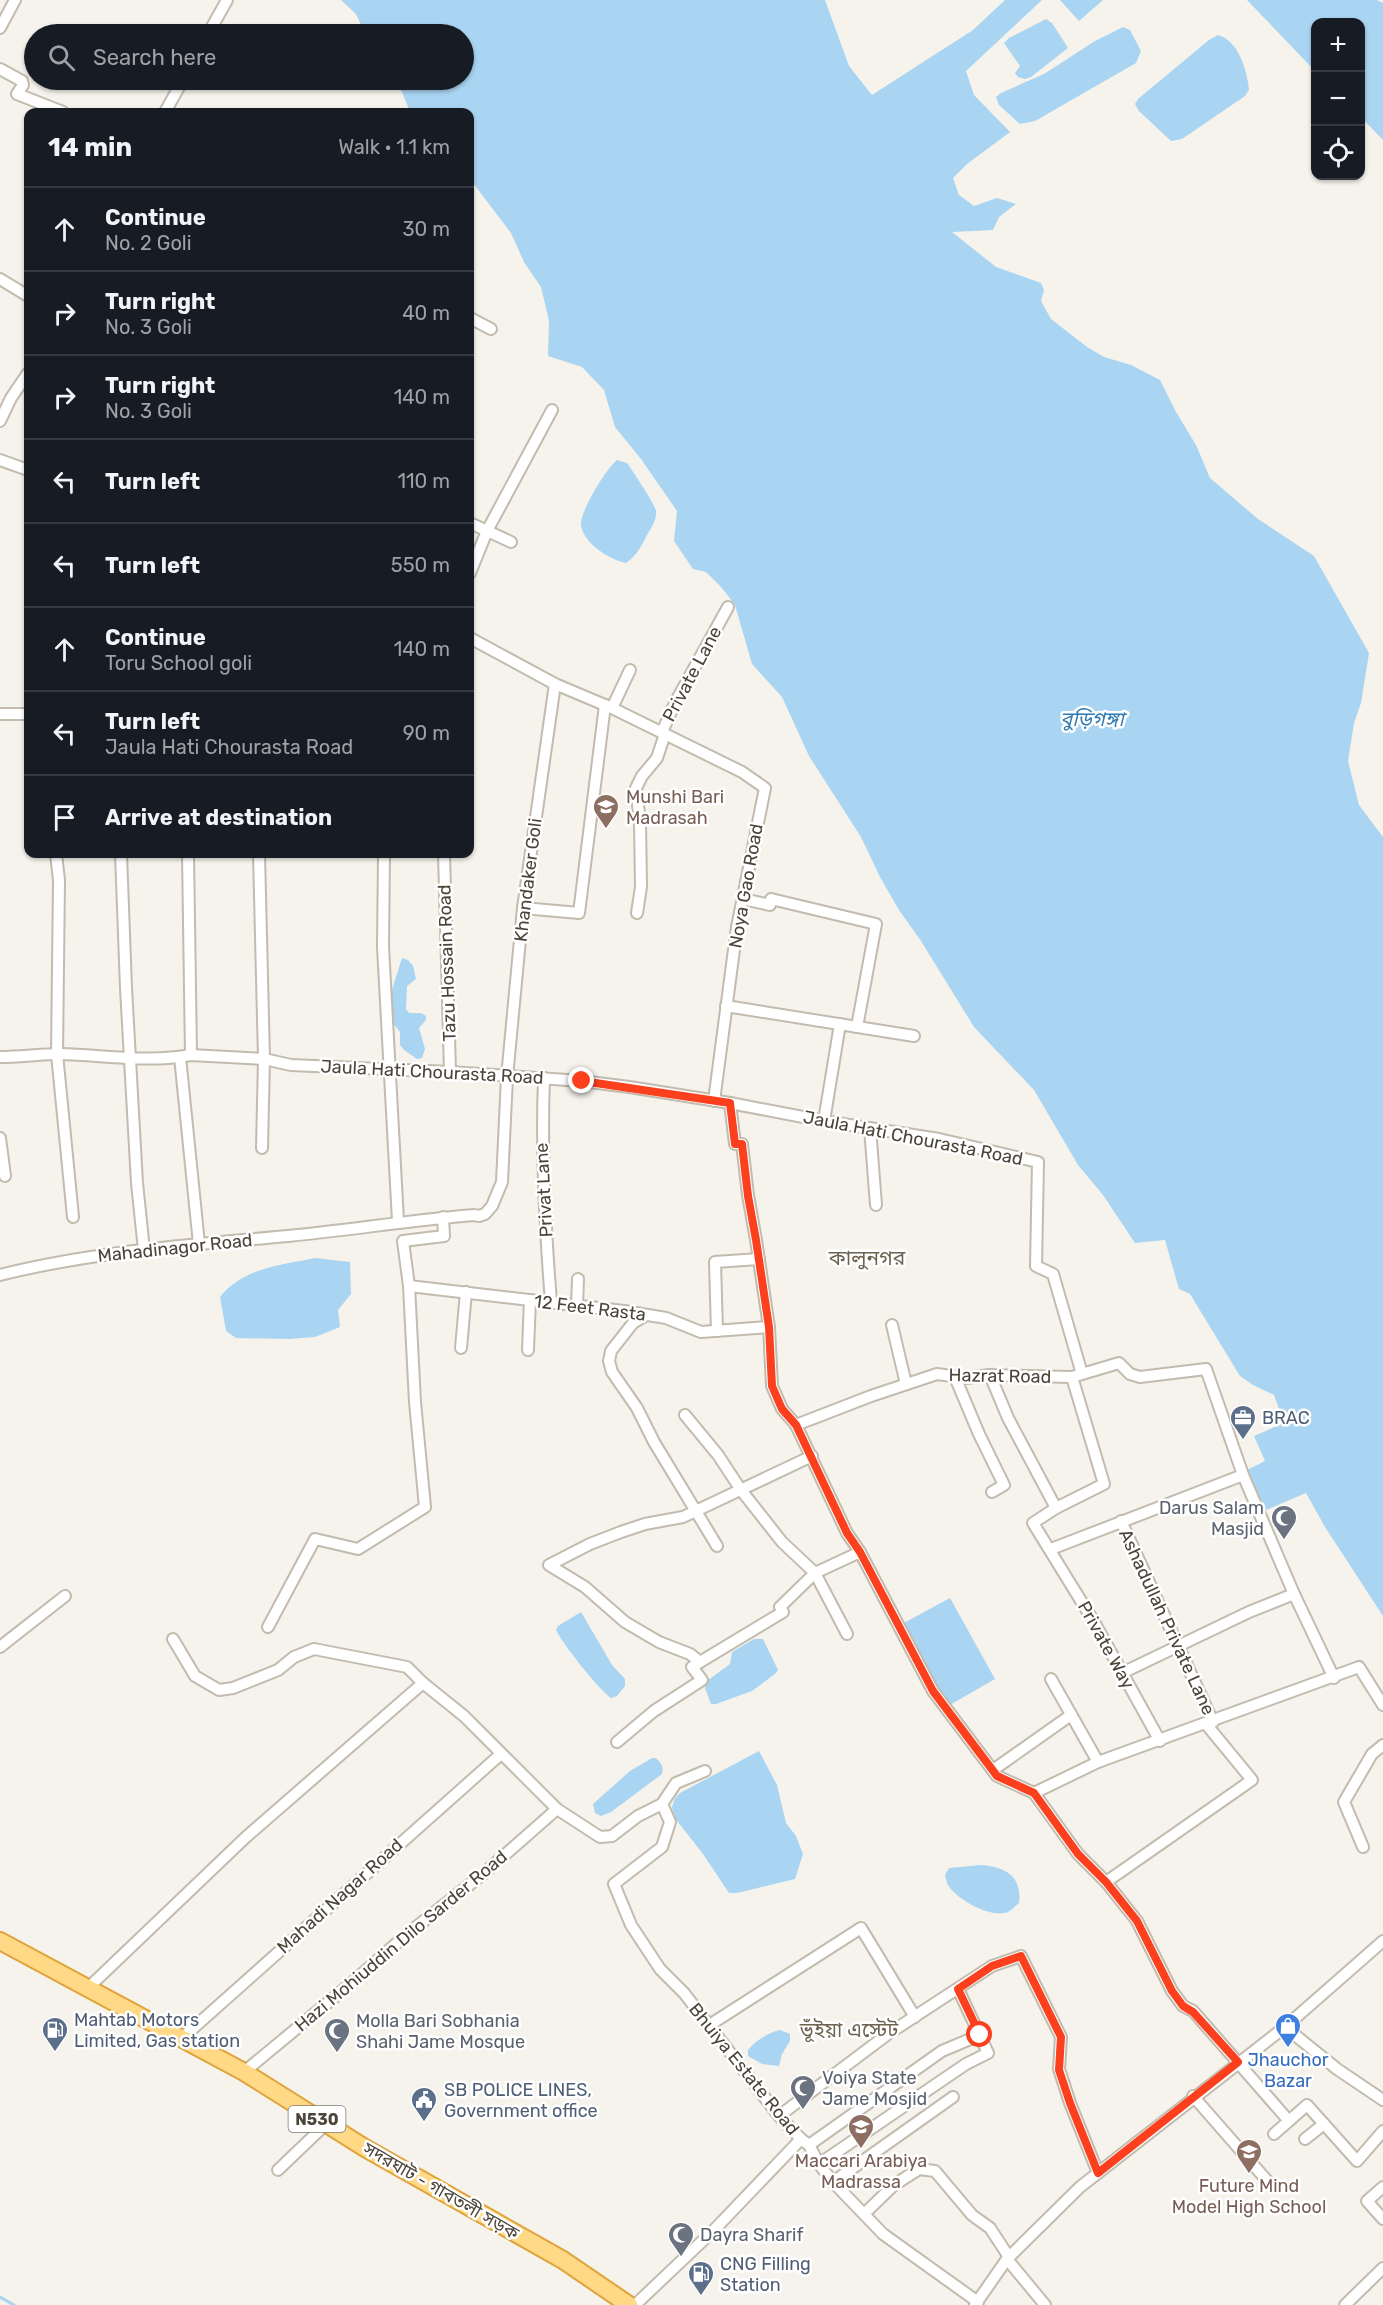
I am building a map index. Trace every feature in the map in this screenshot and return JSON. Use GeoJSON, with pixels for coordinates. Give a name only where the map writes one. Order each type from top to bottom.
{"type":"FeatureCollection","features":[{"type":"Feature","properties":{"kind":"highway","name":"সদরঘাট - গাবতলী সড়ক"},"geometry":{"type":"LineString","coordinates":[[0,1941],[244,2072],[326,2124],[563,2260],[629,2305]]}},
{"type":"Feature","properties":{"kind":"street"},"geometry":{"type":"LineString","coordinates":[[0,28],[15,0]]}},
{"type":"Feature","properties":{"kind":"street"},"geometry":{"type":"LineString","coordinates":[[214,24],[227,0]]}},
{"type":"Feature","properties":{"kind":"street"},"geometry":{"type":"LineString","coordinates":[[0,69],[23,83],[17,94],[53,108]]}},
{"type":"Feature","properties":{"kind":"street"},"geometry":{"type":"LineString","coordinates":[[167,108],[177,90]]}},
{"type":"Feature","properties":{"kind":"street"},"geometry":{"type":"LineString","coordinates":[[0,279],[24,294]]}},
{"type":"Feature","properties":{"kind":"street"},"geometry":{"type":"LineString","coordinates":[[474,320],[491,329]]}},
{"type":"Feature","properties":{"kind":"street"},"geometry":{"type":"LineString","coordinates":[[0,421],[11,398],[24,379]]}},
{"type":"Feature","properties":{"kind":"street"},"geometry":{"type":"LineString","coordinates":[[474,563],[487,531],[552,410]]}},
{"type":"Feature","properties":{"kind":"street"},"geometry":{"type":"LineString","coordinates":[[0,460],[24,469]]}},
{"type":"Feature","properties":{"kind":"street"},"geometry":{"type":"LineString","coordinates":[[474,525],[511,542]]}},
{"type":"Feature","properties":{"kind":"street","name":"Private Lane"},"geometry":{"type":"LineString","coordinates":[[637,913],[641,887],[640,822],[636,788],[642,776],[657,758],[664,737],[662,732],[675,703],[728,607]]}},
{"type":"Feature","properties":{"kind":"street"},"geometry":{"type":"LineString","coordinates":[[474,640],[555,684],[662,732]]}},
{"type":"Feature","properties":{"kind":"street"},"geometry":{"type":"LineString","coordinates":[[523,908],[579,913],[608,706],[630,670]]}},
{"type":"Feature","properties":{"kind":"street","name":"Khandaker Goli"},"geometry":{"type":"LineString","coordinates":[[474,1215],[485,1214],[492,1206],[501,1182],[507,1077],[523,908],[555,684]]}},
{"type":"Feature","properties":{"kind":"street"},"geometry":{"type":"LineString","coordinates":[[0,714],[24,714]]}},
{"type":"Feature","properties":{"kind":"street","name":"Noya Gao Road"},"geometry":{"type":"LineString","coordinates":[[662,732],[741,772],[765,788],[743,899],[714,1101]]}},
{"type":"Feature","properties":{"kind":"street"},"geometry":{"type":"LineString","coordinates":[[56,858],[59,880],[57,1054],[73,1217]]}},
{"type":"Feature","properties":{"kind":"street"},"geometry":{"type":"LineString","coordinates":[[122,858],[136,1183],[144,1250]]}},
{"type":"Feature","properties":{"kind":"street"},"geometry":{"type":"LineString","coordinates":[[188,858],[185,1056],[199,1244]]}},
{"type":"Feature","properties":{"kind":"street"},"geometry":{"type":"LineString","coordinates":[[258,858],[264,1059],[262,1148]]}},
{"type":"Feature","properties":{"kind":"street"},"geometry":{"type":"LineString","coordinates":[[384,858],[383,946],[398,1221]]}},
{"type":"Feature","properties":{"kind":"street","name":"Tazu Hossain Road"},"geometry":{"type":"LineString","coordinates":[[444,858],[450,1072]]}},
{"type":"Feature","properties":{"kind":"street"},"geometry":{"type":"LineString","coordinates":[[743,899],[770,905],[771,899],[876,924],[857,1027]]}},
{"type":"Feature","properties":{"kind":"street"},"geometry":{"type":"LineString","coordinates":[[726,1006],[914,1036]]}},
{"type":"Feature","properties":{"kind":"street"},"geometry":{"type":"LineString","coordinates":[[824,1122],[840,1024]]}},
{"type":"Feature","properties":{"kind":"street","name":"Jaula Hati Chourasta Road"},"geometry":{"type":"LineString","coordinates":[[0,1057],[57,1054],[264,1059],[291,1065],[544,1078],[629,1087],[730,1103],[824,1122],[939,1139],[1038,1162],[1035,1266],[1053,1274],[1077,1376]]}},
{"type":"Feature","properties":{"kind":"street","name":"Privat Lane"},"geometry":{"type":"LineString","coordinates":[[544,1078],[541,1135],[551,1302]]}},
{"type":"Feature","properties":{"kind":"street"},"geometry":{"type":"LineString","coordinates":[[730,1103],[735,1144],[742,1144],[769,1327],[772,1386],[782,1409],[796,1425],[847,1533],[860,1552],[933,1691],[997,1776],[1034,1793],[1078,1854],[1106,1882],[1137,1921],[1172,1991],[1183,2006],[1193,2012],[1289,2121]]}},
{"type":"Feature","properties":{"kind":"street"},"geometry":{"type":"LineString","coordinates":[[870,1128],[876,1205]]}},
{"type":"Feature","properties":{"kind":"street"},"geometry":{"type":"LineString","coordinates":[[0,1138],[5,1176]]}},
{"type":"Feature","properties":{"kind":"street","name":"Mahadinagor Road"},"geometry":{"type":"LineString","coordinates":[[0,1275],[72,1260],[144,1250],[398,1221],[474,1215]]}},
{"type":"Feature","properties":{"kind":"street"},"geometry":{"type":"LineString","coordinates":[[268,1627],[315,1539],[358,1550],[425,1507],[415,1402],[409,1286],[403,1241],[444,1236],[443,1217]]}},
{"type":"Feature","properties":{"kind":"street"},"geometry":{"type":"LineString","coordinates":[[717,1330],[715,1262],[759,1259]]}},
{"type":"Feature","properties":{"kind":"street"},"geometry":{"type":"LineString","coordinates":[[577,1306],[578,1280]]}},
{"type":"Feature","properties":{"kind":"street","name":"12 Feet Rasta"},"geometry":{"type":"LineString","coordinates":[[409,1286],[624,1311],[666,1318],[701,1332],[769,1327]]}},
{"type":"Feature","properties":{"kind":"street"},"geometry":{"type":"LineString","coordinates":[[461,1348],[466,1292]]}},
{"type":"Feature","properties":{"kind":"street"},"geometry":{"type":"LineString","coordinates":[[528,1350],[530,1300]]}},
{"type":"Feature","properties":{"kind":"street"},"geometry":{"type":"LineString","coordinates":[[645,1316],[633,1323],[611,1351],[609,1361],[612,1372],[637,1408],[654,1442],[717,1546]]}},
{"type":"Feature","properties":{"kind":"street"},"geometry":{"type":"LineString","coordinates":[[892,1325],[906,1384]]}},
{"type":"Feature","properties":{"kind":"street","name":"Hazrat Road"},"geometry":{"type":"LineString","coordinates":[[796,1425],[938,1374],[955,1377],[1077,1376],[1119,1364],[1130,1374],[1140,1377],[1206,1369],[1243,1475]]}},
{"type":"Feature","properties":{"kind":"street"},"geometry":{"type":"LineString","coordinates":[[990,1375],[1008,1418],[1056,1508],[1104,1484],[1077,1376]]}},
{"type":"Feature","properties":{"kind":"street"},"geometry":{"type":"LineString","coordinates":[[955,1377],[1004,1485],[992,1492]]}},
{"type":"Feature","properties":{"kind":"street"},"geometry":{"type":"LineString","coordinates":[[685,1415],[718,1455],[741,1490],[782,1542],[815,1574],[847,1634]]}},
{"type":"Feature","properties":{"kind":"street"},"geometry":{"type":"LineString","coordinates":[[700,1662],[690,1654],[659,1642],[625,1622],[594,1594],[549,1565],[590,1544],[621,1532],[645,1524],[674,1520],[695,1512],[812,1456]]}},
{"type":"Feature","properties":{"kind":"street"},"geometry":{"type":"LineString","coordinates":[[1051,1549],[1243,1475],[1294,1594],[1334,1678]]}},
{"type":"Feature","properties":{"kind":"street","name":"Private Way"},"geometry":{"type":"LineString","coordinates":[[1056,1508],[1033,1523],[1051,1549],[1160,1741]]}},
{"type":"Feature","properties":{"kind":"street","name":"Ashadullah Private Lane"},"geometry":{"type":"LineString","coordinates":[[1106,1882],[1252,1780],[1209,1723],[1179,1645],[1121,1521]]}},
{"type":"Feature","properties":{"kind":"street"},"geometry":{"type":"LineString","coordinates":[[617,1742],[654,1711],[702,1680],[692,1667],[783,1612],[780,1607],[815,1574],[860,1552]]}},
{"type":"Feature","properties":{"kind":"street"},"geometry":{"type":"LineString","coordinates":[[1122,1673],[1294,1594]]}},
{"type":"Feature","properties":{"kind":"street"},"geometry":{"type":"LineString","coordinates":[[0,1647],[65,1596]]}},
{"type":"Feature","properties":{"kind":"street"},"geometry":{"type":"LineString","coordinates":[[173,1639],[195,1676],[219,1690],[233,1688],[278,1670],[294,1657],[314,1649],[407,1667],[464,1716],[557,1809],[600,1838],[612,1836],[638,1816],[662,1804],[676,1783],[705,1771]]}},
{"type":"Feature","properties":{"kind":"street"},"geometry":{"type":"LineString","coordinates":[[1034,1793],[1098,1762],[1359,1667],[1383,1705]]}},
{"type":"Feature","properties":{"kind":"street"},"geometry":{"type":"LineString","coordinates":[[1051,1679],[1098,1762]]}},
{"type":"Feature","properties":{"kind":"street"},"geometry":{"type":"LineString","coordinates":[[88,1988],[246,1838],[423,1683]]}},
{"type":"Feature","properties":{"kind":"street"},"geometry":{"type":"LineString","coordinates":[[993,1770],[1071,1715]]}},
{"type":"Feature","properties":{"kind":"street"},"geometry":{"type":"LineString","coordinates":[[1363,1847],[1344,1802],[1372,1754],[1383,1745]]}},
{"type":"Feature","properties":{"kind":"street","name":"Mahadi Nagar Road"},"geometry":{"type":"LineString","coordinates":[[181,2039],[501,1754]]}},
{"type":"Feature","properties":{"kind":"street","name":"Bhuiya Estate Road"},"geometry":{"type":"LineString","coordinates":[[662,1804],[670,1822],[662,1847],[614,1884],[637,1934],[660,1969],[684,1993],[779,2116],[805,2142],[833,2182],[883,2234],[976,2303]]}},
{"type":"Feature","properties":{"kind":"street","name":"Hazi Mohiuddin Dilo Sarder Road"},"geometry":{"type":"LineString","coordinates":[[244,2072],[406,1935],[483,1874],[557,1809]]}},
{"type":"Feature","properties":{"kind":"street"},"geometry":{"type":"LineString","coordinates":[[708,2026],[861,1928],[915,2017]]}},
{"type":"Feature","properties":{"kind":"street"},"geometry":{"type":"LineString","coordinates":[[976,2303],[1008,2258],[1080,2187],[1193,2096],[1285,2027],[1383,1941]]}},
{"type":"Feature","properties":{"kind":"street"},"geometry":{"type":"LineString","coordinates":[[779,2116],[888,2034],[992,1966],[1021,1956],[1061,2037],[1059,2070],[1098,2173]]}},
{"type":"Feature","properties":{"kind":"street"},"geometry":{"type":"LineString","coordinates":[[819,2164],[966,2064],[988,2053],[958,1989]]}},
{"type":"Feature","properties":{"kind":"street"},"geometry":{"type":"LineString","coordinates":[[1285,2027],[1337,2069],[1383,2100]]}},
{"type":"Feature","properties":{"kind":"street"},"geometry":{"type":"LineString","coordinates":[[635,2305],[805,2142],[942,2051],[980,2035]]}},
{"type":"Feature","properties":{"kind":"street"},"geometry":{"type":"LineString","coordinates":[[1193,2096],[1270,2184]]}},
{"type":"Feature","properties":{"kind":"street"},"geometry":{"type":"LineString","coordinates":[[833,2182],[953,2097]]}},
{"type":"Feature","properties":{"kind":"street"},"geometry":{"type":"LineString","coordinates":[[1274,2134],[1307,2105],[1357,2161],[1383,2131]]}},
{"type":"Feature","properties":{"kind":"street"},"geometry":{"type":"LineString","coordinates":[[278,2170],[326,2124]]}},
{"type":"Feature","properties":{"kind":"street"},"geometry":{"type":"LineString","coordinates":[[1305,2139],[1324,2124]]}},
{"type":"Feature","properties":{"kind":"street"},"geometry":{"type":"LineString","coordinates":[[864,2214],[894,2185],[919,2169],[935,2171],[972,2215],[990,2228],[1008,2258],[1045,2305]]}},
{"type":"Feature","properties":{"kind":"street"},"geometry":{"type":"LineString","coordinates":[[1383,2187],[1367,2201],[1383,2218]]}},
{"type":"Feature","properties":{"kind":"street"},"geometry":{"type":"LineString","coordinates":[[1345,2305],[1383,2268]]}},
{"type":"Feature","properties":{"kind":"water","name":"বুড়িগঙ্গা"},"geometry":{"type":"Polygon","coordinates":[[[341,0],[825,0],[849,66],[872,95],[973,30],[1005,0],[1042,0],[966,71],[974,95],[1010,132],[967,164],[953,178],[959,195],[974,206],[997,198],[1016,204],[999,217],[993,230],[952,232],[996,267],[1041,283],[1044,290],[1041,301],[1051,319],[1087,347],[1104,357],[1131,365],[1160,380],[1196,445],[1210,478],[1258,519],[1314,556],[1369,653],[1348,761],[1359,805],[1383,837],[1383,1616],[1325,1527],[1306,1493],[1266,1510],[1247,1470],[1265,1461],[1254,1436],[1284,1423],[1274,1395],[1240,1376],[1190,1294],[1179,1289],[1165,1240],[1135,1243],[1103,1195],[1078,1165],[1034,1090],[974,1027],[899,910],[861,837],[809,756],[782,697],[752,664],[735,605],[706,572],[693,569],[674,541],[677,511],[641,459],[615,427],[604,390],[582,367],[548,356],[549,321],[541,287],[524,262],[511,233],[474,184],[474,108],[408,108],[400,90],[474,90],[474,24],[360,24],[356,14],[341,0]]]}},
{"type":"Feature","properties":{"kind":"water"},"geometry":{"type":"Polygon","coordinates":[[[1060,0],[1103,0],[1079,21],[1060,0]]]}},
{"type":"Feature","properties":{"kind":"water"},"geometry":{"type":"Polygon","coordinates":[[[1247,0],[1377,0],[1383,3],[1383,140],[1365,121],[1365,18],[1311,18],[1311,67],[1247,0]]]}},
{"type":"Feature","properties":{"kind":"water"},"geometry":{"type":"Polygon","coordinates":[[[1046,19],[1052,23],[1068,48],[1031,77],[1025,79],[1018,77],[1015,73],[1020,66],[1004,43],[1009,38],[1046,19]]]}},
{"type":"Feature","properties":{"kind":"water"},"geometry":{"type":"Polygon","coordinates":[[[1123,27],[1130,30],[1141,51],[1136,63],[1035,121],[1020,124],[999,105],[996,97],[1001,93],[1044,74],[1095,41],[1123,27]]]}},
{"type":"Feature","properties":{"kind":"water"},"geometry":{"type":"Polygon","coordinates":[[[1218,35],[1225,38],[1237,50],[1244,66],[1249,90],[1245,96],[1182,139],[1171,141],[1139,111],[1135,104],[1138,99],[1218,35]]]}},
{"type":"Feature","properties":{"kind":"water"},"geometry":{"type":"Polygon","coordinates":[[[617,460],[627,463],[656,511],[654,522],[642,544],[626,563],[598,550],[587,538],[581,525],[594,491],[617,460]]]}},
{"type":"Feature","properties":{"kind":"water"},"geometry":{"type":"Polygon","coordinates":[[[402,958],[408,960],[413,966],[416,979],[407,986],[406,1009],[409,1013],[421,1013],[426,1016],[426,1020],[419,1028],[425,1049],[422,1058],[417,1059],[400,1045],[400,1032],[391,1021],[390,996],[402,958]]]}},
{"type":"Feature","properties":{"kind":"water"},"geometry":{"type":"Polygon","coordinates":[[[315,1258],[350,1262],[351,1294],[338,1310],[340,1327],[315,1337],[289,1339],[236,1338],[226,1331],[220,1297],[229,1287],[263,1269],[315,1258]]]}},
{"type":"Feature","properties":{"kind":"water"},"geometry":{"type":"Polygon","coordinates":[[[950,1598],[995,1679],[948,1706],[902,1624],[950,1598]]]}},
{"type":"Feature","properties":{"kind":"water"},"geometry":{"type":"Polygon","coordinates":[[[581,1612],[612,1665],[625,1679],[625,1686],[617,1696],[611,1698],[598,1686],[556,1630],[558,1626],[581,1612]]]}},
{"type":"Feature","properties":{"kind":"water"},"geometry":{"type":"Polygon","coordinates":[[[754,1639],[763,1639],[778,1670],[752,1691],[711,1704],[705,1688],[707,1681],[730,1664],[732,1652],[754,1639]]]}},
{"type":"Feature","properties":{"kind":"water"},"geometry":{"type":"Polygon","coordinates":[[[759,1751],[777,1785],[786,1823],[796,1836],[803,1854],[795,1879],[729,1893],[703,1854],[674,1817],[672,1807],[675,1798],[680,1793],[759,1751]]]}},
{"type":"Feature","properties":{"kind":"water"},"geometry":{"type":"Polygon","coordinates":[[[656,1758],[661,1763],[662,1774],[611,1812],[601,1816],[595,1813],[593,1804],[630,1771],[656,1758]]]}},
{"type":"Feature","properties":{"kind":"water"},"geometry":{"type":"Polygon","coordinates":[[[981,1865],[1005,1871],[1015,1880],[1018,1886],[1019,1903],[1008,1912],[993,1913],[966,1902],[948,1885],[945,1875],[949,1868],[981,1865]]]}},
{"type":"Feature","properties":{"kind":"water"},"geometry":{"type":"Polygon","coordinates":[[[780,2030],[790,2034],[790,2041],[782,2054],[779,2066],[762,2064],[748,2056],[748,2050],[754,2043],[780,2030]]]}},
{"type":"Feature","properties":{"kind":"waterway"},"geometry":{"type":"LineString","coordinates":[[0,2297],[14,2305]]}},
{"type":"Feature","properties":{"kind":"place","name":"Munshi Bari Madrasah"},"geometry":{"type":"Point","coordinates":[606,830]}},
{"type":"Feature","properties":{"kind":"place","name":"BRAC"},"geometry":{"type":"Point","coordinates":[1243,1441]}},
{"type":"Feature","properties":{"kind":"place","name":"Darus Salam Masjid"},"geometry":{"type":"Point","coordinates":[1284,1541]}},
{"type":"Feature","properties":{"kind":"place","name":"Jhauchor Bazar"},"geometry":{"type":"Point","coordinates":[1288,2049]}},
{"type":"Feature","properties":{"kind":"place","name":"Mahtab Motors Limited, Gas station"},"geometry":{"type":"Point","coordinates":[55,2053]}},
{"type":"Feature","properties":{"kind":"place","name":"Molla Bari Sobhania Shahi Jame Mosque"},"geometry":{"type":"Point","coordinates":[337,2054]}},
{"type":"Feature","properties":{"kind":"place","name":"Voiya State Jame Mosjid"},"geometry":{"type":"Point","coordinates":[803,2111]}},
{"type":"Feature","properties":{"kind":"place","name":"SB POLICE LINES, Government office"},"geometry":{"type":"Point","coordinates":[424,2123]}},
{"type":"Feature","properties":{"kind":"place","name":"Maccari Arabiya Madrassa"},"geometry":{"type":"Point","coordinates":[861,2150]}},
{"type":"Feature","properties":{"kind":"place","name":"Future Mind Model High School"},"geometry":{"type":"Point","coordinates":[1249,2175]}},
{"type":"Feature","properties":{"kind":"place","name":"Dayra Sharif"},"geometry":{"type":"Point","coordinates":[681,2258]}},
{"type":"Feature","properties":{"kind":"place","name":"CNG Filling Station"},"geometry":{"type":"Point","coordinates":[701,2297]}},
{"type":"Feature","properties":{"kind":"district","name":"কালুনগর"},"geometry":{"type":"Point","coordinates":[867,1258]}},
{"type":"Feature","properties":{"kind":"district","name":"ভূঁইয়া এস্টেট"},"geometry":{"type":"Point","coordinates":[849,2030]}},
{"type":"Feature","properties":{"kind":"route"},"geometry":{"type":"LineString","coordinates":[[582,1081],[730,1103],[735,1144],[742,1144],[769,1327],[772,1386],[782,1409],[796,1425],[812,1456],[847,1533],[860,1552],[933,1691],[997,1776],[1034,1793],[1078,1854],[1106,1882],[1137,1921],[1172,1991],[1183,2006],[1193,2012],[1238,2062],[1098,2173],[1059,2070],[1061,2037],[1021,1956],[992,1966],[958,1989],[980,2035]]}}]}
